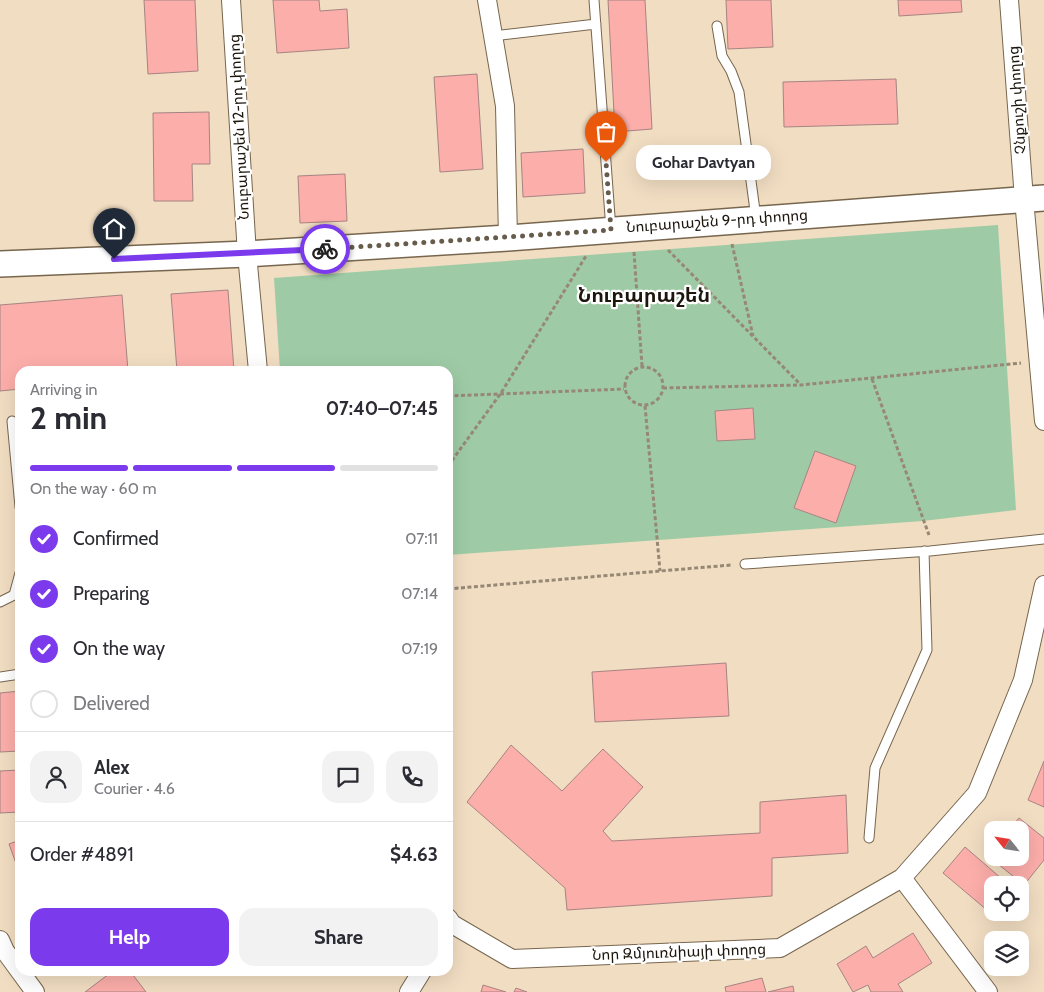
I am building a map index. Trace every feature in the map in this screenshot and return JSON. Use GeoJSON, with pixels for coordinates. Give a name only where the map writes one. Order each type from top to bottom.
{"type":"FeatureCollection","features":[{"type":"Feature","properties":{"kind":"main road","name":"Նուբարաշեն 9-րդ փողոց"},"geometry":{"type":"LineString","coordinates":[[0,264],[247,254],[508,238],[756,218],[1034,199]]}},
{"type":"Feature","properties":{"kind":"street","name":"Նուբարաշեն 12-րդ փողոց"},"geometry":{"type":"LineString","coordinates":[[231,0],[247,254]]}},
{"type":"Feature","properties":{"kind":"street"},"geometry":{"type":"LineString","coordinates":[[487,0],[505,106],[508,238]]}},
{"type":"Feature","properties":{"kind":"street","name":"Չնքուշի փողոց"},"geometry":{"type":"LineString","coordinates":[[1009,0],[1034,199]]}},
{"type":"Feature","properties":{"kind":"street"},"geometry":{"type":"LineString","coordinates":[[1034,199],[1038,360],[1044,421]]}},
{"type":"Feature","properties":{"kind":"street"},"geometry":{"type":"LineString","coordinates":[[247,254],[258,366]]}},
{"type":"Feature","properties":{"kind":"street","name":"Նոր Զմյուռնիայի փողոց"},"geometry":{"type":"LineString","coordinates":[[453,927],[512,958],[780,948],[902,878],[977,793],[1022,680],[1044,585]]}},
{"type":"Feature","properties":{"kind":"street"},"geometry":{"type":"LineString","coordinates":[[902,878],[988,992]]}},
{"type":"Feature","properties":{"kind":"street"},"geometry":{"type":"LineString","coordinates":[[0,940],[15,965]]}},
{"type":"Feature","properties":{"kind":"street"},"geometry":{"type":"LineString","coordinates":[[23,976],[35,992]]}},
{"type":"Feature","properties":{"kind":"street"},"geometry":{"type":"LineString","coordinates":[[409,992],[419,976]]}},
{"type":"Feature","properties":{"kind":"lane"},"geometry":{"type":"LineString","coordinates":[[594,0],[622,228]]}},
{"type":"Feature","properties":{"kind":"lane"},"geometry":{"type":"LineString","coordinates":[[493,36],[596,24]]}},
{"type":"Feature","properties":{"kind":"lane"},"geometry":{"type":"LineString","coordinates":[[717,26],[722,56],[731,71],[739,92],[756,218]]}},
{"type":"Feature","properties":{"kind":"lane"},"geometry":{"type":"LineString","coordinates":[[12,420],[15,453]]}},
{"type":"Feature","properties":{"kind":"lane"},"geometry":{"type":"LineString","coordinates":[[745,564],[927,551],[1044,539]]}},
{"type":"Feature","properties":{"kind":"lane"},"geometry":{"type":"LineString","coordinates":[[869,838],[875,768],[927,650],[927,551]]}},
{"type":"Feature","properties":{"kind":"lane"},"geometry":{"type":"LineString","coordinates":[[0,602],[15,596]]}},
{"type":"Feature","properties":{"kind":"lane"},"geometry":{"type":"LineString","coordinates":[[0,678],[15,675]]}},
{"type":"Feature","properties":{"kind":"path"},"geometry":{"type":"LineString","coordinates":[[622,228],[642,366]]}},
{"type":"Feature","properties":{"kind":"path"},"geometry":{"type":"LineString","coordinates":[[730,236],[752,336]]}},
{"type":"Feature","properties":{"kind":"path"},"geometry":{"type":"LineString","coordinates":[[667,248],[801,385]]}},
{"type":"Feature","properties":{"kind":"path"},"geometry":{"type":"LineString","coordinates":[[453,459],[501,393],[586,255]]}},
{"type":"Feature","properties":{"kind":"path"},"geometry":{"type":"LineString","coordinates":[[663,388],[801,385],[1038,360]]}},
{"type":"Feature","properties":{"kind":"path"},"geometry":{"type":"LineString","coordinates":[[624,389],[632,401],[645,406],[657,401],[663,388],[658,373],[642,366]]}},
{"type":"Feature","properties":{"kind":"path"},"geometry":{"type":"LineString","coordinates":[[624,389],[630,372],[642,366]]}},
{"type":"Feature","properties":{"kind":"path"},"geometry":{"type":"LineString","coordinates":[[872,379],[928,530],[927,551]]}},
{"type":"Feature","properties":{"kind":"path"},"geometry":{"type":"LineString","coordinates":[[453,396],[624,389]]}},
{"type":"Feature","properties":{"kind":"path"},"geometry":{"type":"LineString","coordinates":[[645,406],[660,572]]}},
{"type":"Feature","properties":{"kind":"path"},"geometry":{"type":"LineString","coordinates":[[453,589],[745,564]]}},
{"type":"Feature","properties":{"kind":"green space"},"geometry":{"type":"Polygon","coordinates":[[[998,225],[1016,510],[923,521],[453,555],[453,366],[280,366],[274,278],[998,225]]]}},
{"type":"Feature","properties":{"kind":"building"},"geometry":{"type":"Polygon","coordinates":[[[144,0],[195,0],[198,71],[148,74],[144,0]]]}},
{"type":"Feature","properties":{"kind":"building"},"geometry":{"type":"Polygon","coordinates":[[[273,0],[319,0],[320,11],[347,9],[349,48],[277,53],[273,0]]]}},
{"type":"Feature","properties":{"kind":"building"},"geometry":{"type":"Polygon","coordinates":[[[608,0],[645,0],[652,129],[615,132],[608,0]]]}},
{"type":"Feature","properties":{"kind":"building"},"geometry":{"type":"Polygon","coordinates":[[[726,0],[771,0],[773,47],[728,49],[726,0]]]}},
{"type":"Feature","properties":{"kind":"building"},"geometry":{"type":"Polygon","coordinates":[[[898,0],[961,0],[962,12],[899,16],[898,0]]]}},
{"type":"Feature","properties":{"kind":"building"},"geometry":{"type":"Polygon","coordinates":[[[477,74],[483,169],[440,172],[434,77],[477,74]]]}},
{"type":"Feature","properties":{"kind":"building"},"geometry":{"type":"Polygon","coordinates":[[[896,79],[898,124],[784,127],[783,82],[896,79]]]}},
{"type":"Feature","properties":{"kind":"building"},"geometry":{"type":"Polygon","coordinates":[[[209,112],[210,164],[192,164],[193,201],[154,201],[153,113],[209,112]]]}},
{"type":"Feature","properties":{"kind":"building"},"geometry":{"type":"Polygon","coordinates":[[[583,149],[585,193],[523,197],[521,153],[583,149]]]}},
{"type":"Feature","properties":{"kind":"building"},"geometry":{"type":"Polygon","coordinates":[[[345,174],[347,221],[300,223],[298,176],[345,174]]]}},
{"type":"Feature","properties":{"kind":"building"},"geometry":{"type":"Polygon","coordinates":[[[228,290],[234,366],[177,366],[171,294],[228,290]]]}},
{"type":"Feature","properties":{"kind":"building"},"geometry":{"type":"Polygon","coordinates":[[[122,295],[128,366],[15,366],[15,390],[0,391],[0,305],[122,295]]]}},
{"type":"Feature","properties":{"kind":"building"},"geometry":{"type":"Polygon","coordinates":[[[753,408],[755,439],[717,441],[715,411],[753,408]]]}},
{"type":"Feature","properties":{"kind":"building"},"geometry":{"type":"Polygon","coordinates":[[[815,451],[856,466],[836,523],[794,508],[815,451]]]}},
{"type":"Feature","properties":{"kind":"building"},"geometry":{"type":"Polygon","coordinates":[[[726,663],[729,716],[595,722],[592,672],[726,663]]]}},
{"type":"Feature","properties":{"kind":"building"},"geometry":{"type":"Polygon","coordinates":[[[15,692],[15,751],[0,752],[0,693],[15,692]]]}},
{"type":"Feature","properties":{"kind":"building"},"geometry":{"type":"Polygon","coordinates":[[[511,745],[562,791],[603,749],[643,787],[603,831],[612,841],[760,833],[760,802],[846,795],[848,853],[772,858],[772,896],[567,910],[565,888],[467,802],[511,745]]]}},
{"type":"Feature","properties":{"kind":"building"},"geometry":{"type":"Polygon","coordinates":[[[1044,761],[1044,807],[1028,800],[1044,761]]]}},
{"type":"Feature","properties":{"kind":"building"},"geometry":{"type":"Polygon","coordinates":[[[15,770],[15,812],[0,813],[0,771],[15,770]]]}},
{"type":"Feature","properties":{"kind":"building"},"geometry":{"type":"Polygon","coordinates":[[[1029,826],[1044,838],[1044,860],[1029,879],[1029,876],[1013,876],[1000,866],[1029,866],[1029,826]]]}},
{"type":"Feature","properties":{"kind":"building"},"geometry":{"type":"Polygon","coordinates":[[[15,842],[15,861],[9,844],[15,842]]]}},
{"type":"Feature","properties":{"kind":"building"},"geometry":{"type":"Polygon","coordinates":[[[965,847],[984,863],[984,866],[987,866],[999,876],[984,876],[984,908],[943,873],[965,847]]]}},
{"type":"Feature","properties":{"kind":"building"},"geometry":{"type":"Polygon","coordinates":[[[913,933],[932,963],[898,984],[903,992],[871,992],[868,985],[853,992],[837,964],[866,946],[873,958],[913,933]]]}},
{"type":"Feature","properties":{"kind":"building"},"geometry":{"type":"Polygon","coordinates":[[[106,976],[134,976],[146,992],[85,992],[106,976]]]}},
{"type":"Feature","properties":{"kind":"building"},"geometry":{"type":"Polygon","coordinates":[[[762,978],[766,992],[726,992],[725,987],[762,978]]]}},
{"type":"Feature","properties":{"kind":"building"},"geometry":{"type":"Polygon","coordinates":[[[483,985],[506,992],[481,992],[483,985]]]}},
{"type":"Feature","properties":{"kind":"building"},"geometry":{"type":"Polygon","coordinates":[[[793,986],[794,992],[768,992],[793,986]]]}},
{"type":"Feature","properties":{"kind":"building"},"geometry":{"type":"Polygon","coordinates":[[[516,988],[527,992],[514,992],[516,988]]]}},
{"type":"Feature","properties":{"kind":"way so far"},"geometry":{"type":"LineString","coordinates":[[325,249],[611,230],[606,162]]}},
{"type":"Feature","properties":{"kind":"place","name":"Gohar Davtyan"},"geometry":{"type":"Point","coordinates":[606,162]}},
{"type":"Feature","properties":{"kind":"district","name":"Նուբարաշեն"},"geometry":{"type":"Point","coordinates":[644,295]}},
{"type":"Feature","properties":{"kind":"route"},"geometry":{"type":"LineString","coordinates":[[114,259],[325,249]]}}]}
